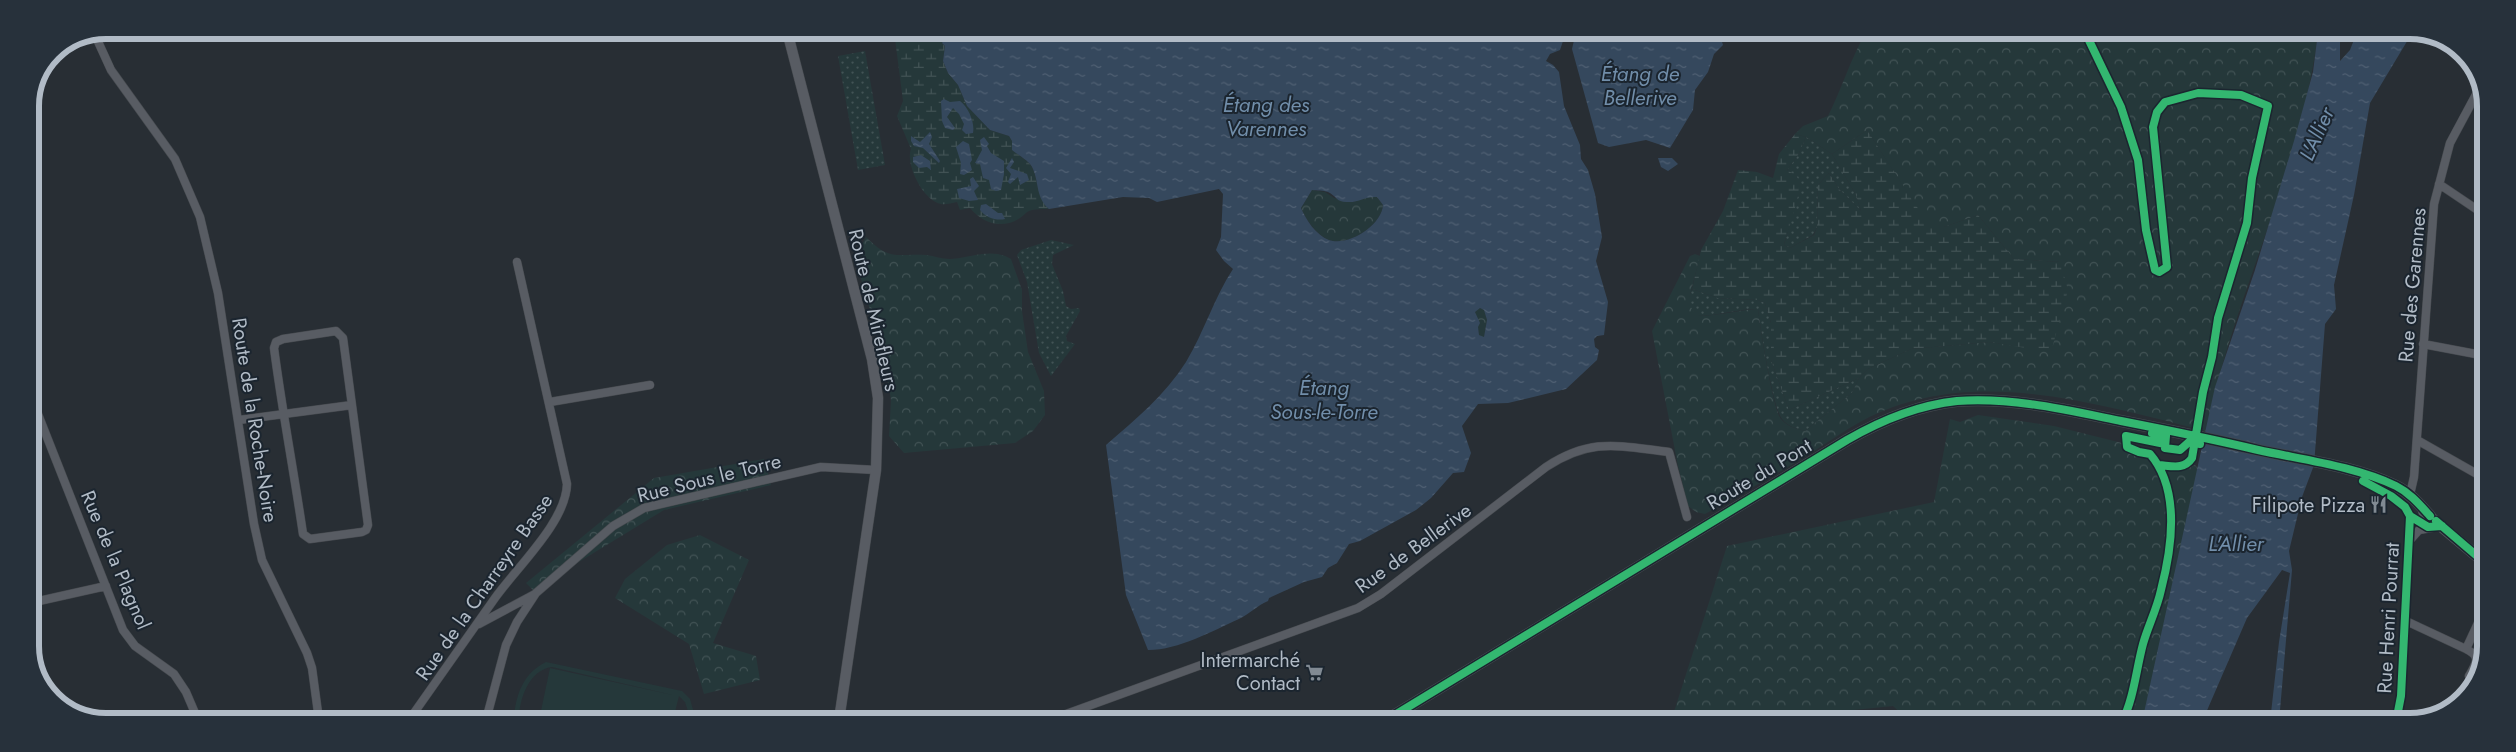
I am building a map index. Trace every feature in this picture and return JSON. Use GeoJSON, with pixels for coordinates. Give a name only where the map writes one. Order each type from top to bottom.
{"type":"FeatureCollection","features":[{"type":"Feature","properties":{"kind":"main road","name":"Route du Pont"},"geometry":{"type":"LineString","coordinates":[[1398,713],[1847,440],[1872,426],[1905,414],[1956,402],[2025,402],[2192,435],[2357,472]]}},
{"type":"Feature","properties":{"kind":"main road"},"geometry":{"type":"LineString","coordinates":[[2357,472],[2391,484],[2408,493],[2430,516]]}},
{"type":"Feature","properties":{"kind":"main road"},"geometry":{"type":"LineString","coordinates":[[2357,472],[2379,481],[2430,516],[2477,556]]}},
{"type":"Feature","properties":{"kind":"street","name":"Route de Mirefleurs"},"geometry":{"type":"LineString","coordinates":[[789,39],[876,381],[878,416],[876,470],[841,713]]}},
{"type":"Feature","properties":{"kind":"street","name":"Route de la Roche-Noire"},"geometry":{"type":"LineString","coordinates":[[97,40],[111,70],[154,128],[182,173],[200,217],[218,293],[254,524],[262,560],[307,653],[312,668],[318,713]]}},
{"type":"Feature","properties":{"kind":"street","name":"Rue des Garennes"},"geometry":{"type":"LineString","coordinates":[[2408,493],[2414,477],[2432,219],[2450,143],[2476,94]]}},
{"type":"Feature","properties":{"kind":"street"},"geometry":{"type":"LineString","coordinates":[[2439,184],[2477,210]]}},
{"type":"Feature","properties":{"kind":"street","name":"Rue de la Charreyre Basse"},"geometry":{"type":"LineString","coordinates":[[415,713],[551,524],[567,497],[567,484],[550,402],[517,262]]}},
{"type":"Feature","properties":{"kind":"street"},"geometry":{"type":"LineString","coordinates":[[336,331],[343,338],[368,525],[366,530],[310,539],[303,534],[292,459],[282,414],[274,348],[276,342],[283,338],[336,331]]}},
{"type":"Feature","properties":{"kind":"street"},"geometry":{"type":"LineString","coordinates":[[2424,344],[2477,352]]}},
{"type":"Feature","properties":{"kind":"street"},"geometry":{"type":"LineString","coordinates":[[550,402],[650,385]]}},
{"type":"Feature","properties":{"kind":"street"},"geometry":{"type":"LineString","coordinates":[[239,420],[352,405]]}},
{"type":"Feature","properties":{"kind":"street","name":"Rue de la Plagnol"},"geometry":{"type":"LineString","coordinates":[[39,417],[122,630],[135,646],[174,674],[186,692],[195,713]]}},
{"type":"Feature","properties":{"kind":"street"},"geometry":{"type":"LineString","coordinates":[[2417,440],[2477,474]]}},
{"type":"Feature","properties":{"kind":"street","name":"Rue de Bellerive"},"geometry":{"type":"LineString","coordinates":[[1067,713],[1358,608],[1389,588],[1546,467],[1581,448],[1613,446],[1669,452],[1687,517]]}},
{"type":"Feature","properties":{"kind":"street","name":"Rue Sous le Torre"},"geometry":{"type":"LineString","coordinates":[[488,713],[506,645],[517,622],[536,593],[613,526],[644,508],[821,467],[876,470]]}},
{"type":"Feature","properties":{"kind":"street","name":"Rue Henri Pourrat"},"geometry":{"type":"LineString","coordinates":[[2398,713],[2401,696],[2406,620],[2410,516]]}},
{"type":"Feature","properties":{"kind":"street","name":"Rue Henri Pourrat"},"geometry":{"type":"LineString","coordinates":[[2410,540],[2419,530],[2442,526]]}},
{"type":"Feature","properties":{"kind":"street"},"geometry":{"type":"LineString","coordinates":[[39,601],[106,586]]}},
{"type":"Feature","properties":{"kind":"street"},"geometry":{"type":"LineString","coordinates":[[478,625],[536,593]]}},
{"type":"Feature","properties":{"kind":"street"},"geometry":{"type":"LineString","coordinates":[[2406,620],[2466,648],[2476,657]]}},
{"type":"Feature","properties":{"kind":"street"},"geometry":{"type":"LineString","coordinates":[[2466,648],[2477,625]]}},
{"type":"Feature","properties":{"kind":"street"},"geometry":{"type":"LineString","coordinates":[[2469,676],[2473,669]]}},
{"type":"Feature","properties":{"kind":"green space"},"geometry":{"type":"Polygon","coordinates":[[[895,39],[945,39],[942,43],[945,46],[943,61],[948,73],[958,85],[967,106],[990,130],[1009,136],[1012,141],[1013,150],[1032,166],[1041,196],[1049,209],[1029,211],[1013,222],[999,224],[980,218],[970,208],[960,210],[957,202],[941,204],[934,201],[922,189],[913,172],[910,156],[911,149],[897,116],[903,101],[895,39]]]}},
{"type":"Feature","properties":{"kind":"green space"},"geometry":{"type":"Polygon","coordinates":[[[1862,39],[2317,39],[2310,83],[2298,134],[2233,331],[2206,431],[2121,410],[2033,394],[1989,392],[1946,394],[1903,404],[1862,421],[1705,514],[1696,512],[1688,506],[1678,466],[1652,331],[1690,256],[1695,254],[1700,256],[1688,303],[1697,316],[1758,309],[1767,367],[1778,412],[1786,424],[1805,431],[1852,393],[1859,378],[1868,369],[1911,349],[1989,342],[2051,351],[2060,262],[2014,259],[1978,215],[1944,227],[1930,228],[1867,130],[1832,154],[1806,137],[1795,134],[1803,126],[1828,116],[1862,39]]]}},
{"type":"Feature","properties":{"kind":"green space"},"geometry":{"type":"Polygon","coordinates":[[[865,51],[885,165],[858,170],[838,56],[865,51]]]}},
{"type":"Feature","properties":{"kind":"green space"},"geometry":{"type":"Polygon","coordinates":[[[1867,130],[1930,227],[1944,227],[1978,215],[2014,259],[2060,262],[2068,290],[2051,352],[1989,342],[1911,349],[1868,369],[1859,378],[1789,410],[1771,360],[1771,323],[1765,303],[1758,300],[1718,298],[1692,289],[1701,250],[1723,211],[1738,170],[1757,172],[1773,178],[1779,154],[1795,134],[1806,137],[1798,155],[1787,170],[1797,177],[1799,190],[1784,245],[1790,248],[1814,235],[1817,227],[1818,185],[1829,173],[1839,189],[1861,211],[1856,195],[1832,154],[1867,130]]]}},
{"type":"Feature","properties":{"kind":"green space"},"geometry":{"type":"Polygon","coordinates":[[[1806,137],[1832,154],[1856,195],[1861,211],[1839,189],[1829,173],[1818,185],[1817,227],[1813,235],[1790,248],[1784,245],[1798,194],[1797,177],[1787,170],[1798,155],[1806,137]]]}},
{"type":"Feature","properties":{"kind":"green space"},"geometry":{"type":"Polygon","coordinates":[[[1312,190],[1325,192],[1334,198],[1353,202],[1366,196],[1377,197],[1383,205],[1381,213],[1377,220],[1363,233],[1345,240],[1329,240],[1312,226],[1301,208],[1312,190]]]}},
{"type":"Feature","properties":{"kind":"green space"},"geometry":{"type":"Polygon","coordinates":[[[866,237],[882,250],[894,255],[927,255],[950,259],[989,253],[1011,259],[1022,290],[1022,311],[1028,352],[1044,391],[1045,415],[1033,431],[1015,443],[904,453],[889,436],[891,400],[884,357],[855,259],[866,237]]]}},
{"type":"Feature","properties":{"kind":"green space"},"geometry":{"type":"Polygon","coordinates":[[[1051,240],[1074,245],[1053,255],[1052,264],[1063,291],[1066,306],[1071,309],[1079,308],[1080,311],[1066,336],[1067,341],[1075,344],[1051,376],[1039,353],[1027,282],[1017,255],[1021,250],[1051,240]]]}},
{"type":"Feature","properties":{"kind":"green space"},"geometry":{"type":"Polygon","coordinates":[[[1692,289],[1718,298],[1758,300],[1765,303],[1771,323],[1771,360],[1789,410],[1859,378],[1852,393],[1805,431],[1787,424],[1778,412],[1767,367],[1758,309],[1696,316],[1687,303],[1692,289]]]}},
{"type":"Feature","properties":{"kind":"green space"},"geometry":{"type":"Polygon","coordinates":[[[1480,308],[1484,309],[1487,320],[1484,338],[1479,335],[1475,311],[1480,308]]]}},
{"type":"Feature","properties":{"kind":"green space"},"geometry":{"type":"Polygon","coordinates":[[[1978,415],[2054,426],[2130,445],[2148,453],[2155,459],[2186,469],[2195,465],[2202,473],[2158,713],[1900,713],[1893,706],[1824,713],[1674,713],[1727,546],[1934,502],[1950,419],[1960,422],[1978,415]]]}},
{"type":"Feature","properties":{"kind":"green space"},"geometry":{"type":"Polygon","coordinates":[[[764,459],[771,485],[664,510],[533,590],[526,583],[654,478],[764,459]]]}},
{"type":"Feature","properties":{"kind":"green space"},"geometry":{"type":"Polygon","coordinates":[[[700,535],[749,560],[713,643],[756,656],[760,680],[704,694],[689,644],[615,598],[625,579],[667,545],[700,535]]]}},
{"type":"Feature","properties":{"kind":"green space"},"geometry":{"type":"Polygon","coordinates":[[[546,662],[682,691],[690,699],[694,713],[689,713],[685,702],[679,696],[675,713],[540,713],[550,668],[677,696],[552,667],[544,669],[531,680],[523,695],[519,713],[515,713],[518,694],[522,686],[531,672],[546,662]]]}},
{"type":"Feature","properties":{"kind":"water","name":"Étang Sous-le-Torre"},"geometry":{"type":"Polygon","coordinates":[[[945,39],[1564,39],[1560,50],[1550,54],[1546,61],[1559,72],[1564,106],[1580,145],[1581,159],[1588,170],[1595,194],[1602,237],[1596,261],[1608,302],[1604,335],[1597,336],[1594,339],[1595,347],[1599,350],[1597,360],[1566,389],[1508,403],[1478,404],[1462,426],[1471,453],[1464,472],[1453,473],[1431,498],[1416,510],[1360,541],[1349,544],[1337,563],[1328,568],[1322,577],[1304,582],[1269,598],[1268,601],[1243,617],[1195,639],[1172,647],[1148,650],[1126,595],[1106,445],[1149,406],[1178,374],[1192,351],[1233,269],[1216,250],[1221,237],[1223,194],[1219,189],[1157,202],[1149,198],[1123,197],[1049,209],[1040,195],[1032,166],[1012,150],[1012,141],[1009,136],[990,130],[967,106],[958,85],[948,73],[943,61],[945,46],[942,43],[945,39]],[[1312,190],[1301,208],[1312,227],[1329,240],[1345,240],[1363,233],[1377,220],[1381,213],[1383,205],[1377,197],[1345,202],[1324,191],[1312,190]],[[1480,308],[1475,312],[1480,323],[1478,327],[1479,335],[1484,337],[1487,320],[1484,310],[1480,308]]]}},
{"type":"Feature","properties":{"kind":"water","name":"Étang de Bellerive"},"geometry":{"type":"Polygon","coordinates":[[[1574,39],[1721,39],[1723,45],[1714,54],[1708,72],[1695,90],[1693,110],[1670,148],[1646,140],[1609,147],[1598,143],[1572,49],[1574,39]]]}},
{"type":"Feature","properties":{"kind":"water","name":"L'Allier"},"geometry":{"type":"Polygon","coordinates":[[[2317,39],[2340,39],[2340,61],[2350,50],[2354,39],[2408,39],[2370,103],[2354,195],[2334,285],[2336,309],[2325,324],[2314,465],[2302,497],[2289,551],[2292,570],[2280,713],[2271,713],[2279,642],[2290,573],[2282,570],[2247,618],[2206,713],[2144,713],[2215,387],[2255,270],[2313,72],[2317,39]]]}},
{"type":"Feature","properties":{"kind":"water"},"geometry":{"type":"Polygon","coordinates":[[[944,99],[950,102],[960,101],[963,104],[972,120],[973,133],[966,134],[962,130],[964,124],[959,114],[953,108],[947,117],[955,128],[953,130],[945,128],[942,121],[941,101],[944,99]]]}},
{"type":"Feature","properties":{"kind":"water"},"geometry":{"type":"Polygon","coordinates":[[[930,132],[932,137],[929,144],[940,161],[939,163],[923,148],[914,146],[911,141],[911,136],[920,142],[930,132]]]}},
{"type":"Feature","properties":{"kind":"water"},"geometry":{"type":"Polygon","coordinates":[[[984,137],[989,144],[987,146],[991,153],[1004,161],[1001,190],[991,189],[989,180],[983,178],[980,164],[975,163],[982,150],[980,140],[984,137]]]}},
{"type":"Feature","properties":{"kind":"water"},"geometry":{"type":"Polygon","coordinates":[[[963,141],[969,144],[972,160],[970,163],[972,170],[964,175],[960,174],[961,163],[956,147],[963,141]]]}},
{"type":"Feature","properties":{"kind":"water"},"geometry":{"type":"Polygon","coordinates":[[[921,155],[930,161],[931,170],[927,167],[919,168],[913,162],[913,157],[921,155]]]}},
{"type":"Feature","properties":{"kind":"water"},"geometry":{"type":"Polygon","coordinates":[[[1012,158],[1014,162],[1010,168],[1027,174],[1029,180],[1020,185],[1018,177],[1010,184],[1008,182],[1011,174],[1006,168],[1012,158]]]}},
{"type":"Feature","properties":{"kind":"water"},"geometry":{"type":"Polygon","coordinates":[[[1658,158],[1672,158],[1678,164],[1668,171],[1661,167],[1658,158]]]}},
{"type":"Feature","properties":{"kind":"water"},"geometry":{"type":"Polygon","coordinates":[[[973,177],[979,186],[974,191],[978,200],[969,201],[959,198],[957,189],[971,186],[970,179],[973,177]]]}},
{"type":"Feature","properties":{"kind":"water"},"geometry":{"type":"Polygon","coordinates":[[[986,204],[998,213],[1002,213],[1005,219],[995,219],[985,215],[980,210],[981,205],[986,204]]]}},
{"type":"Feature","properties":{"kind":"cycle path"},"geometry":{"type":"LineString","coordinates":[[2088,39],[2121,107],[2138,160],[2146,230],[2155,270],[2159,272],[2167,267],[2153,127],[2157,112],[2165,102],[2198,93],[2241,95],[2268,106],[2252,178],[2247,223],[2218,318],[2192,458],[2181,466],[2159,465]]}},
{"type":"Feature","properties":{"kind":"cycle path"},"geometry":{"type":"LineString","coordinates":[[1398,713],[1847,440],[1873,426],[1900,415],[1943,403],[1978,400],[2040,405],[2328,464],[2363,473],[2396,486],[2410,496],[2430,516]]}},
{"type":"Feature","properties":{"kind":"cycle path"},"geometry":{"type":"LineString","coordinates":[[2152,433],[2166,436],[2165,448],[2180,450],[2189,442],[2200,444]]}},
{"type":"Feature","properties":{"kind":"cycle path"},"geometry":{"type":"LineString","coordinates":[[2126,713],[2143,644],[2161,590],[2171,538],[2170,502],[2160,468],[2150,454],[2127,447],[2126,436],[2165,444]]}},
{"type":"Feature","properties":{"kind":"cycle path"},"geometry":{"type":"LineString","coordinates":[[2363,481],[2391,496],[2405,507],[2410,516],[2428,527],[2442,526]]}},
{"type":"Feature","properties":{"kind":"cycle path"},"geometry":{"type":"LineString","coordinates":[[2398,713],[2401,696],[2410,516]]}},
{"type":"Feature","properties":{"kind":"cycle path"},"geometry":{"type":"LineString","coordinates":[[2436,521],[2477,556]]}},
{"type":"Feature","properties":{"kind":"place","name":"Filipote Pizza"},"geometry":{"type":"Point","coordinates":[2379,505]}},
{"type":"Feature","properties":{"kind":"place","name":"Intermarché Contact"},"geometry":{"type":"Point","coordinates":[1314,672]}},
{"type":"Feature","properties":{"kind":"water label","name":"Étang des Varennes"},"geometry":{"type":"Point","coordinates":[1266,117]}}]}
